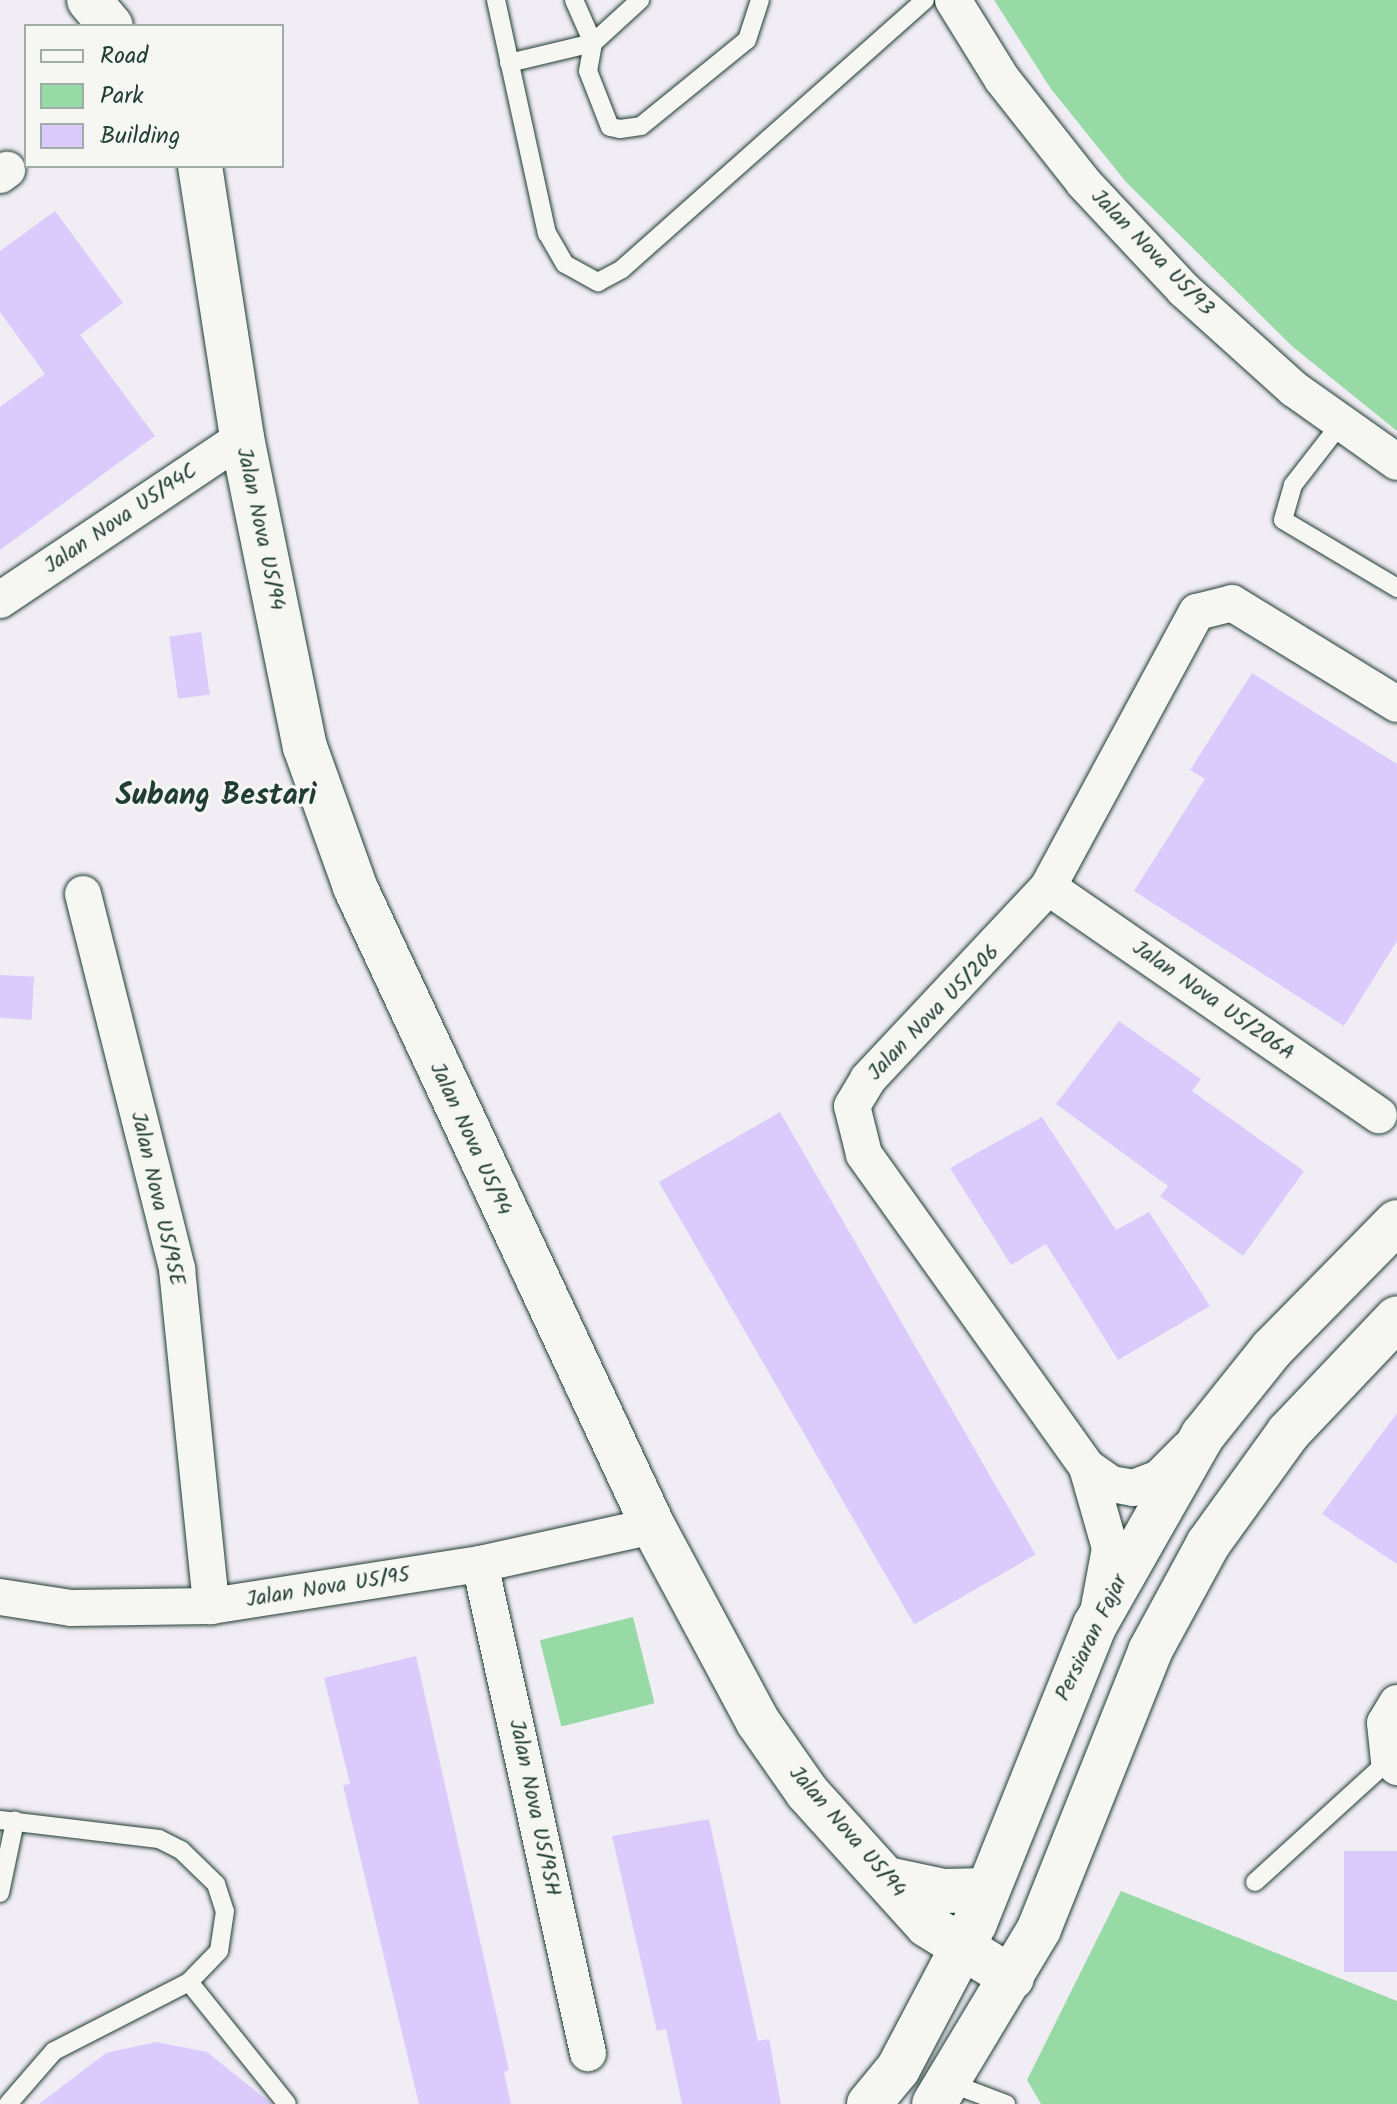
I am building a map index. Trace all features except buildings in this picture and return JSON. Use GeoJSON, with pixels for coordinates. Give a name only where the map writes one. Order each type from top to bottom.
{"type":"FeatureCollection","features":[{"type":"Feature","properties":{"kind":"main road"},"geometry":{"type":"LineString","coordinates":[[89,0],[109,24]]}},
{"type":"Feature","properties":{"kind":"main road","name":"Jalan Nova U5/94"},"geometry":{"type":"LineString","coordinates":[[200,168],[242,438],[305,747],[355,887],[653,1526],[758,1722],[807,1792],[927,1925],[1012,1978]]}},
{"type":"Feature","properties":{"kind":"main road","name":"Persiaran Fajar"},"geometry":{"type":"LineString","coordinates":[[869,2104],[907,2051],[961,1949],[1095,1625],[1203,1435],[1272,1349],[1397,1222]]}},
{"type":"Feature","properties":{"kind":"main road"},"geometry":{"type":"LineString","coordinates":[[942,2093],[1039,1929],[1150,1651],[1208,1544],[1288,1433],[1397,1318]]}},
{"type":"Feature","properties":{"kind":"main road"},"geometry":{"type":"LineString","coordinates":[[887,1879],[944,1891],[986,1890]]}},
{"type":"Feature","properties":{"kind":"main road"},"geometry":{"type":"LineString","coordinates":[[887,1879],[921,1948],[924,1982],[907,2051]]}},
{"type":"Feature","properties":{"kind":"street","name":"Jalan Nova U5/93"},"geometry":{"type":"LineString","coordinates":[[953,0],[1002,79],[1084,183],[1184,290],[1294,389],[1397,462]]}},
{"type":"Feature","properties":{"kind":"street","name":"Jalan Nova U5/94C"},"geometry":{"type":"LineString","coordinates":[[0,600],[242,438]]}},
{"type":"Feature","properties":{"kind":"street","name":"Jalan Nova U5/206"},"geometry":{"type":"LineString","coordinates":[[1203,1435],[1159,1478],[1133,1488],[1111,1484],[1087,1467],[864,1154],[852,1106],[868,1079],[1048,887],[1184,628],[1197,612],[1232,603],[1397,704]]}},
{"type":"Feature","properties":{"kind":"street","name":"Jalan Nova U5/206A"},"geometry":{"type":"LineString","coordinates":[[1048,887],[1379,1115]]}},
{"type":"Feature","properties":{"kind":"street","name":"Jalan Nova U5/95E"},"geometry":{"type":"LineString","coordinates":[[83,894],[177,1269],[211,1606]]}},
{"type":"Feature","properties":{"kind":"street","name":"Jalan Nova U5/206"},"geometry":{"type":"LineString","coordinates":[[1087,1467],[1110,1548],[1095,1625]]}},
{"type":"Feature","properties":{"kind":"street","name":"Jalan Nova U5/95"},"geometry":{"type":"LineString","coordinates":[[0,1597],[71,1608],[211,1606],[480,1564],[653,1526]]}},
{"type":"Feature","properties":{"kind":"street","name":"Jalan Nova U5/95H"},"geometry":{"type":"LineString","coordinates":[[480,1564],[588,2053]]}},
{"type":"Feature","properties":{"kind":"street"},"geometry":{"type":"LineString","coordinates":[[1393,1764],[1385,1723],[1397,1703]]}},
{"type":"Feature","properties":{"kind":"lane"},"geometry":{"type":"LineString","coordinates":[[496,0],[547,233],[565,264],[598,282],[622,269],[925,0]]}},
{"type":"Feature","properties":{"kind":"lane"},"geometry":{"type":"LineString","coordinates":[[574,0],[593,43],[588,71],[610,127],[641,126],[747,40],[760,0]]}},
{"type":"Feature","properties":{"kind":"lane"},"geometry":{"type":"LineString","coordinates":[[509,63],[593,43],[640,0]]}},
{"type":"Feature","properties":{"kind":"lane"},"geometry":{"type":"LineString","coordinates":[[1342,422],[1293,485],[1283,520],[1397,588]]}},
{"type":"Feature","properties":{"kind":"lane"},"geometry":{"type":"LineString","coordinates":[[1255,1882],[1393,1764]]}},
{"type":"Feature","properties":{"kind":"lane"},"geometry":{"type":"LineString","coordinates":[[0,1893],[7,1820],[159,1839],[181,1850],[216,1884],[225,1911],[219,1951],[189,1982],[54,2051],[8,2104]]}},
{"type":"Feature","properties":{"kind":"lane"},"geometry":{"type":"LineString","coordinates":[[189,1982],[287,2104]]}},
{"type":"Feature","properties":{"kind":"lane"},"geometry":{"type":"LineString","coordinates":[[942,2093],[1006,2104]]}},
{"type":"Feature","properties":{"kind":"green space"},"geometry":{"type":"Polygon","coordinates":[[[994,0],[1397,0],[1397,431],[1293,347],[1126,182],[1051,89],[994,0]]]}},
{"type":"Feature","properties":{"kind":"green space"},"geometry":{"type":"Polygon","coordinates":[[[633,1617],[655,1703],[561,1727],[540,1640],[633,1617]]]}},
{"type":"Feature","properties":{"kind":"green space"},"geometry":{"type":"Polygon","coordinates":[[[1121,1891],[1397,2001],[1397,2104],[1041,2104],[1027,2080],[1121,1891]]]}},
{"type":"Feature","properties":{"kind":"district","name":"Subang Bestari"},"geometry":{"type":"Point","coordinates":[216,796]}}]}
